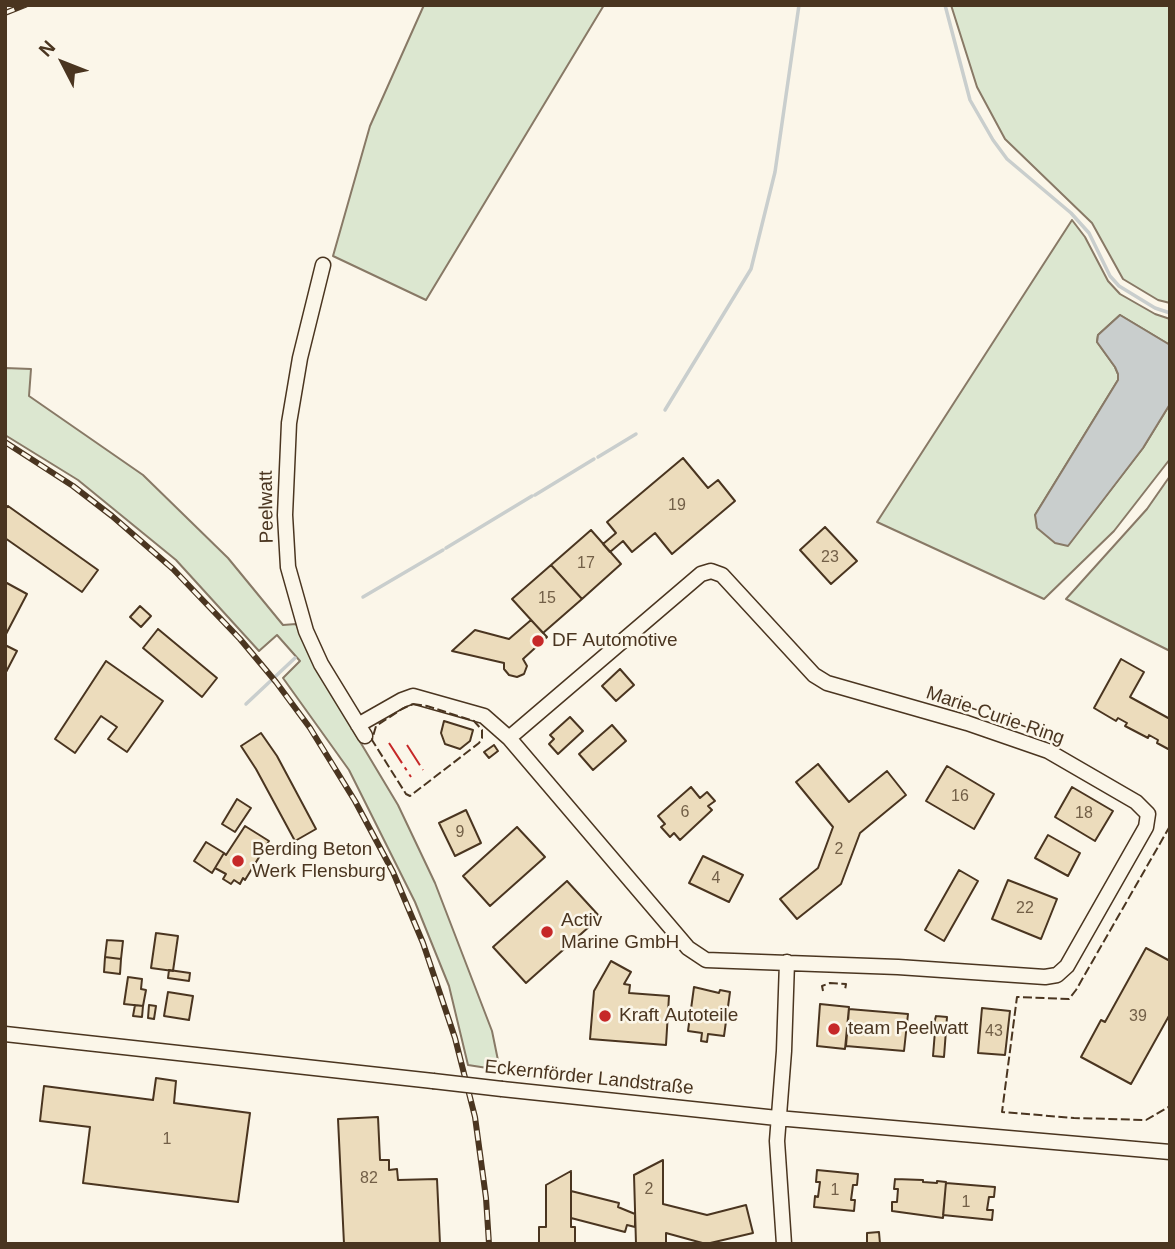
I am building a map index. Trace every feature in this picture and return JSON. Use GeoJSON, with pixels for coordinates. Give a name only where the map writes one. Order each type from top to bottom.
{"type":"FeatureCollection","features":[{"type":"Feature","properties":{"kind":"street","name":"Peelwatt"},"geometry":{"type":"LineString","coordinates":[[323,265],[300,358],[289,423],[285,515],[288,567],[306,631],[321,664],[361,730]]}},
{"type":"Feature","properties":{"kind":"street","name":"Marie-Curie-Ring"},"geometry":{"type":"LineString","coordinates":[[361,730],[402,700],[413,696],[484,716],[509,738],[688,948],[706,960],[1045,977],[1057,975],[1068,967],[1146,827],[1148,814],[1136,802],[1048,751],[967,723],[827,683],[814,675],[722,575],[711,571],[701,574],[509,738]]}},
{"type":"Feature","properties":{"kind":"street"},"geometry":{"type":"LineString","coordinates":[[784,1244],[778,1118],[784,1051],[787,962]]}},
{"type":"Feature","properties":{"kind":"street","name":"Eckernförder Landstraße"},"geometry":{"type":"LineString","coordinates":[[5,1034],[778,1118],[1166,1149]]}},
{"type":"Feature","properties":{"kind":"green space"},"geometry":{"type":"Polygon","coordinates":[[[424,5],[604,5],[426,300],[333,256],[370,126],[424,5]]]}},
{"type":"Feature","properties":{"kind":"green space"},"geometry":{"type":"Polygon","coordinates":[[[951,5],[1170,5],[1170,303],[1158,300],[1123,279],[1092,223],[1005,139],[977,87],[951,5]]]}},
{"type":"Feature","properties":{"kind":"green space"},"geometry":{"type":"Polygon","coordinates":[[[1072,220],[1085,237],[1108,281],[1120,294],[1155,314],[1170,319],[1170,345],[1120,315],[1098,335],[1097,342],[1115,367],[1118,380],[1035,515],[1068,545],[1143,448],[1170,404],[1170,459],[1114,531],[1044,599],[877,522],[1072,220]]]}},
{"type":"Feature","properties":{"kind":"green space"},"geometry":{"type":"Polygon","coordinates":[[[5,368],[31,369],[29,396],[143,475],[228,558],[283,625],[296,624],[326,685],[398,805],[435,883],[492,1031],[500,1070],[468,1065],[449,986],[415,902],[349,770],[283,678],[300,661],[277,635],[259,651],[176,560],[78,480],[5,435],[5,368]]]}},
{"type":"Feature","properties":{"kind":"green space"},"geometry":{"type":"Polygon","coordinates":[[[1170,476],[1170,651],[1066,599],[1147,509],[1170,476]]]}},
{"type":"Feature","properties":{"kind":"shaded area"},"geometry":{"type":"Polygon","coordinates":[[[1120,315],[1170,345],[1170,404],[1143,448],[1068,546],[1055,543],[1037,528],[1035,515],[1118,380],[1115,367],[1097,342],[1098,335],[1120,315]]]}},
{"type":"Feature","properties":{"kind":"building"},"geometry":{"type":"Polygon","coordinates":[[[683,458],[708,488],[718,480],[735,501],[672,554],[655,533],[632,552],[623,541],[610,552],[603,544],[616,533],[607,522],[683,458]]]}},
{"type":"Feature","properties":{"kind":"building"},"geometry":{"type":"Polygon","coordinates":[[[8,506],[98,570],[82,592],[5,538],[5,509],[8,506]]]}},
{"type":"Feature","properties":{"kind":"building"},"geometry":{"type":"Polygon","coordinates":[[[825,527],[857,561],[831,584],[800,550],[825,527]]]}},
{"type":"Feature","properties":{"kind":"building"},"geometry":{"type":"Polygon","coordinates":[[[591,530],[621,564],[582,599],[551,565],[591,530]]]}},
{"type":"Feature","properties":{"kind":"building"},"geometry":{"type":"Polygon","coordinates":[[[551,565],[582,599],[543,633],[512,599],[551,565]]]}},
{"type":"Feature","properties":{"kind":"building"},"geometry":{"type":"Polygon","coordinates":[[[5,582],[27,594],[5,636],[5,582]]]}},
{"type":"Feature","properties":{"kind":"building"},"geometry":{"type":"Polygon","coordinates":[[[140,606],[151,616],[141,627],[130,617],[140,606]]]}},
{"type":"Feature","properties":{"kind":"building"},"geometry":{"type":"Polygon","coordinates":[[[531,620],[547,637],[523,659],[527,666],[524,674],[517,677],[509,675],[504,669],[504,663],[452,651],[475,630],[509,639],[531,620]]]}},
{"type":"Feature","properties":{"kind":"building"},"geometry":{"type":"Polygon","coordinates":[[[158,629],[217,678],[202,697],[143,648],[158,629]]]}},
{"type":"Feature","properties":{"kind":"building"},"geometry":{"type":"Polygon","coordinates":[[[5,645],[17,651],[5,674],[5,645]]]}},
{"type":"Feature","properties":{"kind":"building"},"geometry":{"type":"Polygon","coordinates":[[[1121,659],[1144,672],[1130,697],[1170,719],[1170,750],[1149,735],[1148,738],[1125,726],[1127,723],[1118,718],[1116,721],[1094,708],[1121,659]]]}},
{"type":"Feature","properties":{"kind":"building"},"geometry":{"type":"Polygon","coordinates":[[[106,661],[163,701],[127,752],[108,739],[117,727],[101,716],[75,753],[55,739],[106,661]]]}},
{"type":"Feature","properties":{"kind":"building"},"geometry":{"type":"Polygon","coordinates":[[[620,669],[634,685],[616,701],[602,686],[620,669]]]}},
{"type":"Feature","properties":{"kind":"building"},"geometry":{"type":"Polygon","coordinates":[[[570,717],[583,731],[558,754],[549,744],[554,739],[550,735],[570,717]]]}},
{"type":"Feature","properties":{"kind":"building"},"geometry":{"type":"Polygon","coordinates":[[[444,721],[473,730],[470,741],[460,749],[445,744],[441,733],[444,721]]]}},
{"type":"Feature","properties":{"kind":"building"},"geometry":{"type":"Polygon","coordinates":[[[612,725],[626,741],[593,770],[579,754],[612,725]]]}},
{"type":"Feature","properties":{"kind":"building"},"geometry":{"type":"Polygon","coordinates":[[[261,733],[277,756],[316,829],[295,841],[241,746],[261,733]]]}},
{"type":"Feature","properties":{"kind":"building"},"geometry":{"type":"Polygon","coordinates":[[[494,745],[498,751],[489,758],[484,752],[494,745]]]}},
{"type":"Feature","properties":{"kind":"building"},"geometry":{"type":"Polygon","coordinates":[[[818,764],[849,802],[887,771],[906,795],[860,833],[841,884],[797,919],[780,899],[818,868],[833,827],[796,782],[818,764]]]}},
{"type":"Feature","properties":{"kind":"building"},"geometry":{"type":"Polygon","coordinates":[[[947,766],[994,794],[974,829],[926,801],[947,766]]]}},
{"type":"Feature","properties":{"kind":"building"},"geometry":{"type":"Polygon","coordinates":[[[691,787],[700,798],[707,792],[715,801],[708,806],[712,810],[680,840],[674,833],[670,837],[661,827],[665,824],[658,816],[691,787]]]}},
{"type":"Feature","properties":{"kind":"building"},"geometry":{"type":"Polygon","coordinates":[[[1072,787],[1113,811],[1095,841],[1055,817],[1072,787]]]}},
{"type":"Feature","properties":{"kind":"building"},"geometry":{"type":"Polygon","coordinates":[[[237,799],[251,808],[235,832],[222,824],[237,799]]]}},
{"type":"Feature","properties":{"kind":"building"},"geometry":{"type":"Polygon","coordinates":[[[466,810],[481,843],[455,856],[439,823],[466,810]]]}},
{"type":"Feature","properties":{"kind":"building","name":"Berding Beton Werk Flensburg"},"geometry":{"type":"Polygon","coordinates":[[[245,826],[269,841],[245,880],[243,878],[240,884],[234,880],[231,884],[223,879],[226,874],[215,868],[245,826]]]}},
{"type":"Feature","properties":{"kind":"building"},"geometry":{"type":"Polygon","coordinates":[[[517,827],[545,857],[490,906],[463,876],[517,827]]]}},
{"type":"Feature","properties":{"kind":"building"},"geometry":{"type":"Polygon","coordinates":[[[1048,835],[1080,853],[1068,876],[1035,858],[1048,835]]]}},
{"type":"Feature","properties":{"kind":"building"},"geometry":{"type":"Polygon","coordinates":[[[206,842],[224,853],[212,873],[194,861],[206,842]]]}},
{"type":"Feature","properties":{"kind":"building"},"geometry":{"type":"Polygon","coordinates":[[[703,856],[743,875],[729,902],[689,883],[703,856]]]}},
{"type":"Feature","properties":{"kind":"building"},"geometry":{"type":"Polygon","coordinates":[[[959,870],[978,881],[944,941],[925,930],[959,870]]]}},
{"type":"Feature","properties":{"kind":"building"},"geometry":{"type":"Polygon","coordinates":[[[1008,880],[1057,899],[1041,939],[992,919],[1008,880]]]}},
{"type":"Feature","properties":{"kind":"building","name":"Activ Marine GmbH"},"geometry":{"type":"Polygon","coordinates":[[[567,881],[600,917],[526,983],[493,947],[567,881]]]}},
{"type":"Feature","properties":{"kind":"building"},"geometry":{"type":"Polygon","coordinates":[[[156,933],[178,936],[173,971],[151,968],[156,933]]]}},
{"type":"Feature","properties":{"kind":"building"},"geometry":{"type":"Polygon","coordinates":[[[107,940],[123,941],[121,959],[105,957],[107,940]]]}},
{"type":"Feature","properties":{"kind":"building"},"geometry":{"type":"Polygon","coordinates":[[[1146,948],[1170,961],[1170,1014],[1131,1084],[1081,1057],[1101,1020],[1105,1022],[1146,948]]]}},
{"type":"Feature","properties":{"kind":"building"},"geometry":{"type":"Polygon","coordinates":[[[105,957],[121,959],[120,974],[104,972],[105,957]]]}},
{"type":"Feature","properties":{"kind":"building"},"geometry":{"type":"Polygon","coordinates":[[[611,961],[631,972],[624,984],[630,985],[629,993],[669,996],[666,1045],[590,1039],[594,991],[611,961]]]}},
{"type":"Feature","properties":{"kind":"building"},"geometry":{"type":"Polygon","coordinates":[[[169,970],[190,973],[189,981],[168,978],[169,970]]]}},
{"type":"Feature","properties":{"kind":"building"},"geometry":{"type":"Polygon","coordinates":[[[128,977],[142,979],[141,989],[146,990],[143,1006],[124,1004],[128,977]]]}},
{"type":"Feature","properties":{"kind":"building"},"geometry":{"type":"Polygon","coordinates":[[[694,987],[719,993],[720,990],[730,992],[724,1036],[708,1034],[707,1042],[701,1041],[702,1033],[688,1031],[694,987]]]}},
{"type":"Feature","properties":{"kind":"building"},"geometry":{"type":"Polygon","coordinates":[[[168,992],[193,996],[189,1020],[164,1016],[168,992]]]}},
{"type":"Feature","properties":{"kind":"building"},"geometry":{"type":"Polygon","coordinates":[[[820,1004],[849,1007],[845,1049],[817,1046],[820,1004]]]}},
{"type":"Feature","properties":{"kind":"building"},"geometry":{"type":"Polygon","coordinates":[[[135,1005],[143,1006],[142,1017],[133,1016],[135,1005]]]}},
{"type":"Feature","properties":{"kind":"building"},"geometry":{"type":"Polygon","coordinates":[[[149,1005],[156,1006],[154,1019],[148,1018],[149,1005]]]}},
{"type":"Feature","properties":{"kind":"building"},"geometry":{"type":"Polygon","coordinates":[[[982,1008],[1010,1011],[1005,1055],[978,1053],[982,1008]]]}},
{"type":"Feature","properties":{"kind":"building"},"geometry":{"type":"Polygon","coordinates":[[[849,1009],[908,1014],[904,1051],[846,1046],[849,1009]]]}},
{"type":"Feature","properties":{"kind":"building"},"geometry":{"type":"Polygon","coordinates":[[[936,1016],[947,1017],[944,1057],[933,1056],[935,1031],[932,1031],[936,1016]]]}},
{"type":"Feature","properties":{"kind":"building"},"geometry":{"type":"Polygon","coordinates":[[[156,1078],[176,1081],[174,1103],[250,1113],[238,1202],[83,1183],[90,1127],[40,1121],[44,1086],[153,1100],[156,1078]]]}},
{"type":"Feature","properties":{"kind":"building"},"geometry":{"type":"Polygon","coordinates":[[[378,1117],[380,1160],[389,1160],[389,1170],[397,1169],[398,1180],[437,1179],[440,1244],[344,1244],[338,1119],[378,1117]]]}},
{"type":"Feature","properties":{"kind":"building"},"geometry":{"type":"Polygon","coordinates":[[[663,1160],[663,1204],[707,1215],[746,1205],[753,1233],[706,1244],[666,1233],[666,1244],[636,1244],[634,1175],[663,1160]]]}},
{"type":"Feature","properties":{"kind":"building"},"geometry":{"type":"Polygon","coordinates":[[[817,1170],[858,1174],[851,1200],[855,1200],[854,1211],[814,1207],[820,1182],[816,1182],[817,1170]]]}},
{"type":"Feature","properties":{"kind":"building"},"geometry":{"type":"Polygon","coordinates":[[[571,1171],[571,1227],[575,1227],[575,1244],[539,1244],[539,1227],[546,1227],[546,1185],[571,1171]]]}},
{"type":"Feature","properties":{"kind":"building"},"geometry":{"type":"Polygon","coordinates":[[[895,1179],[946,1182],[943,1218],[892,1211],[892,1202],[897,1202],[898,1189],[894,1189],[895,1179]]]}},
{"type":"Feature","properties":{"kind":"building"},"geometry":{"type":"Polygon","coordinates":[[[946,1183],[995,1187],[994,1197],[989,1197],[987,1210],[993,1210],[992,1220],[943,1215],[946,1183]]]}},
{"type":"Feature","properties":{"kind":"building"},"geometry":{"type":"Polygon","coordinates":[[[571,1191],[619,1203],[618,1207],[635,1214],[635,1227],[627,1225],[625,1232],[571,1218],[571,1191]]]}},
{"type":"Feature","properties":{"kind":"building"},"geometry":{"type":"Polygon","coordinates":[[[879,1232],[880,1244],[867,1244],[867,1233],[879,1232]]]}},
{"type":"Feature","properties":{"kind":"waterway"},"geometry":{"type":"LineString","coordinates":[[665,410],[751,269],[775,172],[799,5]]}},
{"type":"Feature","properties":{"kind":"waterway"},"geometry":{"type":"LineString","coordinates":[[945,5],[970,100],[993,140],[1007,159],[1071,213],[1089,233],[1110,276],[1119,286],[1155,308],[1170,313]]}},
{"type":"Feature","properties":{"kind":"waterway"},"geometry":{"type":"LineString","coordinates":[[598,457],[636,434]]}},
{"type":"Feature","properties":{"kind":"waterway"},"geometry":{"type":"LineString","coordinates":[[535,495],[594,459]]}},
{"type":"Feature","properties":{"kind":"waterway"},"geometry":{"type":"LineString","coordinates":[[446,548],[532,496]]}},
{"type":"Feature","properties":{"kind":"waterway"},"geometry":{"type":"LineString","coordinates":[[363,597],[443,550]]}},
{"type":"Feature","properties":{"kind":"waterway"},"geometry":{"type":"LineString","coordinates":[[246,704],[295,658]]}},
{"type":"Feature","properties":{"kind":"railway"},"geometry":{"type":"LineString","coordinates":[[5,13],[25,5]]}},
{"type":"Feature","properties":{"kind":"railway"},"geometry":{"type":"LineString","coordinates":[[5,442],[73,486],[173,569],[240,639],[276,682],[310,728],[355,801],[393,872],[423,943],[455,1038],[475,1117],[489,1244]]}},
{"type":"Feature","properties":{"kind":"fence"},"geometry":{"type":"LineString","coordinates":[[413,704],[474,721],[482,730],[482,738],[410,796],[406,794],[372,740],[376,726],[413,704]]}},
{"type":"Feature","properties":{"kind":"fence"},"geometry":{"type":"LineString","coordinates":[[1170,826],[1069,999],[1017,997],[1002,1112],[1146,1120],[1170,1106]]}},
{"type":"Feature","properties":{"kind":"fence"},"geometry":{"type":"LineString","coordinates":[[823,991],[822,986],[830,983],[846,984],[845,990]]}},
{"type":"Feature","properties":{"kind":"power"},"geometry":{"type":"LineString","coordinates":[[389,743],[411,777]]}},
{"type":"Feature","properties":{"kind":"power"},"geometry":{"type":"LineString","coordinates":[[407,745],[423,770]]}},
{"type":"Feature","properties":{"kind":"place","name":"DF Automotive"},"geometry":{"type":"Point","coordinates":[538,641]}},
{"type":"Feature","properties":{"kind":"place","name":"Berding Beton Werk Flensburg"},"geometry":{"type":"Point","coordinates":[238,861]}},
{"type":"Feature","properties":{"kind":"place","name":"Activ Marine GmbH"},"geometry":{"type":"Point","coordinates":[547,932]}},
{"type":"Feature","properties":{"kind":"place","name":"Kraft Autoteile"},"geometry":{"type":"Point","coordinates":[605,1016]}},
{"type":"Feature","properties":{"kind":"place","name":"team Peelwatt"},"geometry":{"type":"Point","coordinates":[834,1029]}}]}
